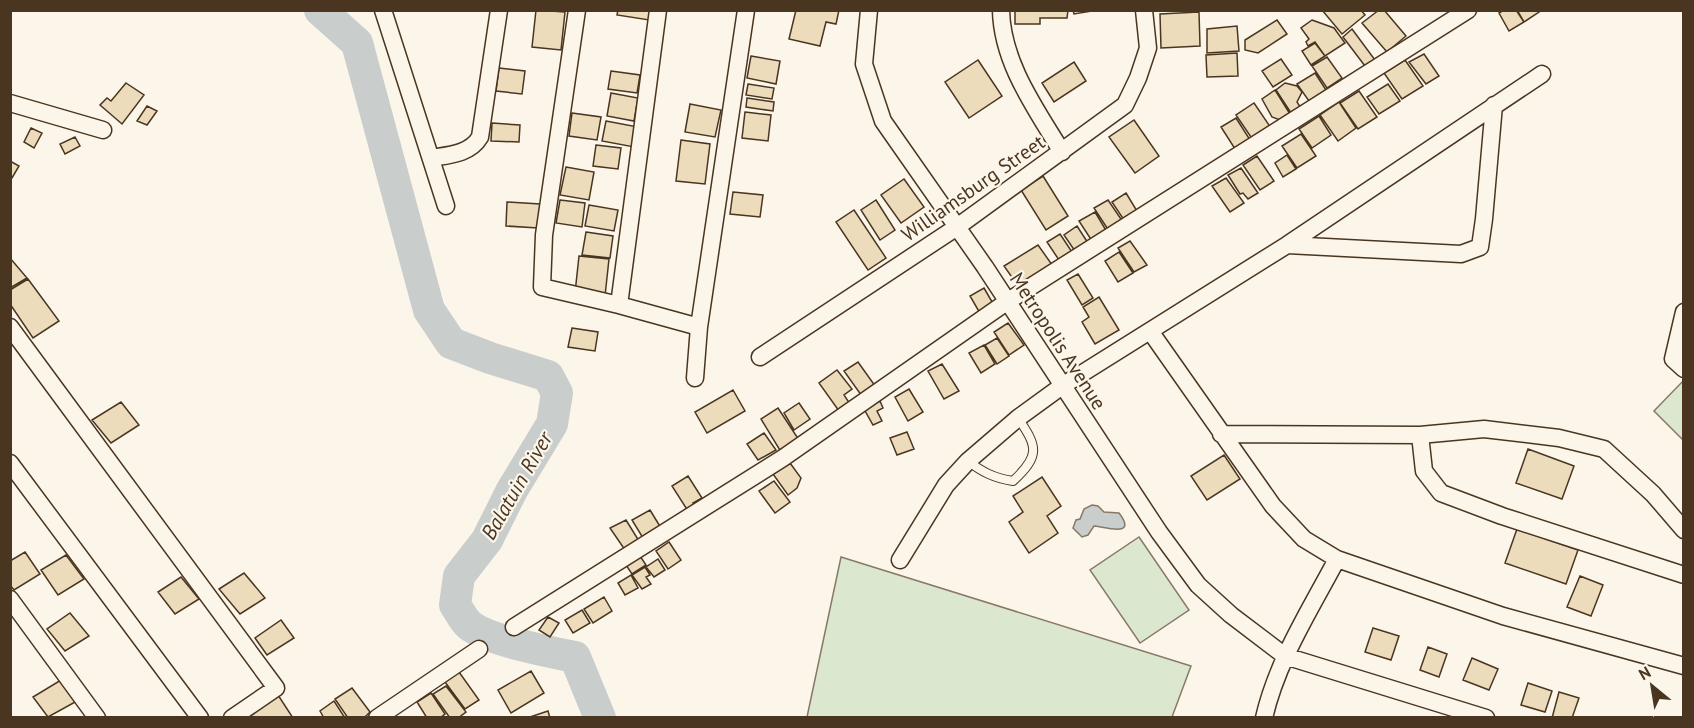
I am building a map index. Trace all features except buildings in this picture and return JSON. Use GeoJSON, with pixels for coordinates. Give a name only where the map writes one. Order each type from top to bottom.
{"type":"FeatureCollection","features":[{"type":"Feature","properties":{"kind":"street"},"geometry":{"type":"LineString","coordinates":[[383,10],[446,206]]}},
{"type":"Feature","properties":{"kind":"street"},"geometry":{"type":"LineString","coordinates":[[431,158],[464,151],[471,148],[480,137],[499,10]]}},
{"type":"Feature","properties":{"kind":"street"},"geometry":{"type":"LineString","coordinates":[[577,10],[544,235],[542,287],[699,327]]}},
{"type":"Feature","properties":{"kind":"street"},"geometry":{"type":"LineString","coordinates":[[619,305],[658,10]]}},
{"type":"Feature","properties":{"kind":"street"},"geometry":{"type":"LineString","coordinates":[[695,378],[699,327],[746,10]]}},
{"type":"Feature","properties":{"kind":"street","name":"Metropolis Avenue"},"geometry":{"type":"LineString","coordinates":[[869,10],[864,64],[883,121],[1008,301],[1159,532],[1198,585],[1285,656]]}},
{"type":"Feature","properties":{"kind":"street"},"geometry":{"type":"LineString","coordinates":[[1001,10],[1002,30],[1021,85],[1062,152]]}},
{"type":"Feature","properties":{"kind":"street","name":"Williamsburg Street"},"geometry":{"type":"LineString","coordinates":[[760,357],[957,227],[1125,105],[1138,78],[1148,48],[1144,10]]}},
{"type":"Feature","properties":{"kind":"street"},"geometry":{"type":"LineString","coordinates":[[514,627],[783,458],[1008,301],[1468,10]]}},
{"type":"Feature","properties":{"kind":"street"},"geometry":{"type":"LineString","coordinates":[[900,560],[946,485],[968,461],[1018,418],[1062,386],[1287,245],[1542,75]]}},
{"type":"Feature","properties":{"kind":"street"},"geometry":{"type":"LineString","coordinates":[[10,103],[103,130]]}},
{"type":"Feature","properties":{"kind":"street"},"geometry":{"type":"LineString","coordinates":[[1287,245],[1461,254],[1480,247],[1494,105]]}},
{"type":"Feature","properties":{"kind":"street"},"geometry":{"type":"LineString","coordinates":[[1678,364],[1683,312]]}},
{"type":"Feature","properties":{"kind":"street"},"geometry":{"type":"LineString","coordinates":[[10,327],[276,688],[232,717]]}},
{"type":"Feature","properties":{"kind":"street"},"geometry":{"type":"LineString","coordinates":[[1150,331],[1273,506],[1304,539],[1337,559],[1503,616],[1683,666]]}},
{"type":"Feature","properties":{"kind":"street"},"geometry":{"type":"LineString","coordinates":[[1221,435],[1420,435],[1484,429],[1559,438],[1604,449],[1653,494],[1683,530]]}},
{"type":"Feature","properties":{"kind":"street"},"geometry":{"type":"LineString","coordinates":[[1420,435],[1424,471],[1441,493],[1543,530],[1683,575]]}},
{"type":"Feature","properties":{"kind":"street"},"geometry":{"type":"LineString","coordinates":[[10,463],[200,717]]}},
{"type":"Feature","properties":{"kind":"street"},"geometry":{"type":"LineString","coordinates":[[1264,717],[1285,656],[1337,559]]}},
{"type":"Feature","properties":{"kind":"street"},"geometry":{"type":"LineString","coordinates":[[10,599],[97,717]]}},
{"type":"Feature","properties":{"kind":"street"},"geometry":{"type":"LineString","coordinates":[[377,717],[479,649]]}},
{"type":"Feature","properties":{"kind":"street"},"geometry":{"type":"LineString","coordinates":[[1285,656],[1486,717]]}},
{"type":"Feature","properties":{"kind":"lane"},"geometry":{"type":"LineString","coordinates":[[968,461],[982,472],[1012,481],[1028,467],[1034,452],[1030,435],[1018,418]]}},
{"type":"Feature","properties":{"kind":"green space"},"geometry":{"type":"Polygon","coordinates":[[[1683,381],[1683,440],[1654,411],[1683,381]]]}},
{"type":"Feature","properties":{"kind":"green space"},"geometry":{"type":"Polygon","coordinates":[[[1139,537],[1189,610],[1140,643],[1090,570],[1139,537]]]}},
{"type":"Feature","properties":{"kind":"green space"},"geometry":{"type":"Polygon","coordinates":[[[841,557],[1191,666],[1172,717],[807,717],[841,557]]]}},
{"type":"Feature","properties":{"kind":"shaded area"},"geometry":{"type":"Polygon","coordinates":[[[1092,505],[1098,506],[1104,512],[1119,513],[1125,526],[1117,529],[1094,526],[1088,535],[1082,537],[1073,528],[1084,509],[1092,505]]]}},
{"type":"Feature","properties":{"kind":"waterway","name":"Balatuin River"},"geometry":{"type":"LineString","coordinates":[[320,10],[357,43],[429,310],[451,343],[548,376],[557,393],[552,424],[512,490],[487,540],[459,576],[455,605],[467,623],[481,632],[522,645],[575,657],[600,718]]}}]}
